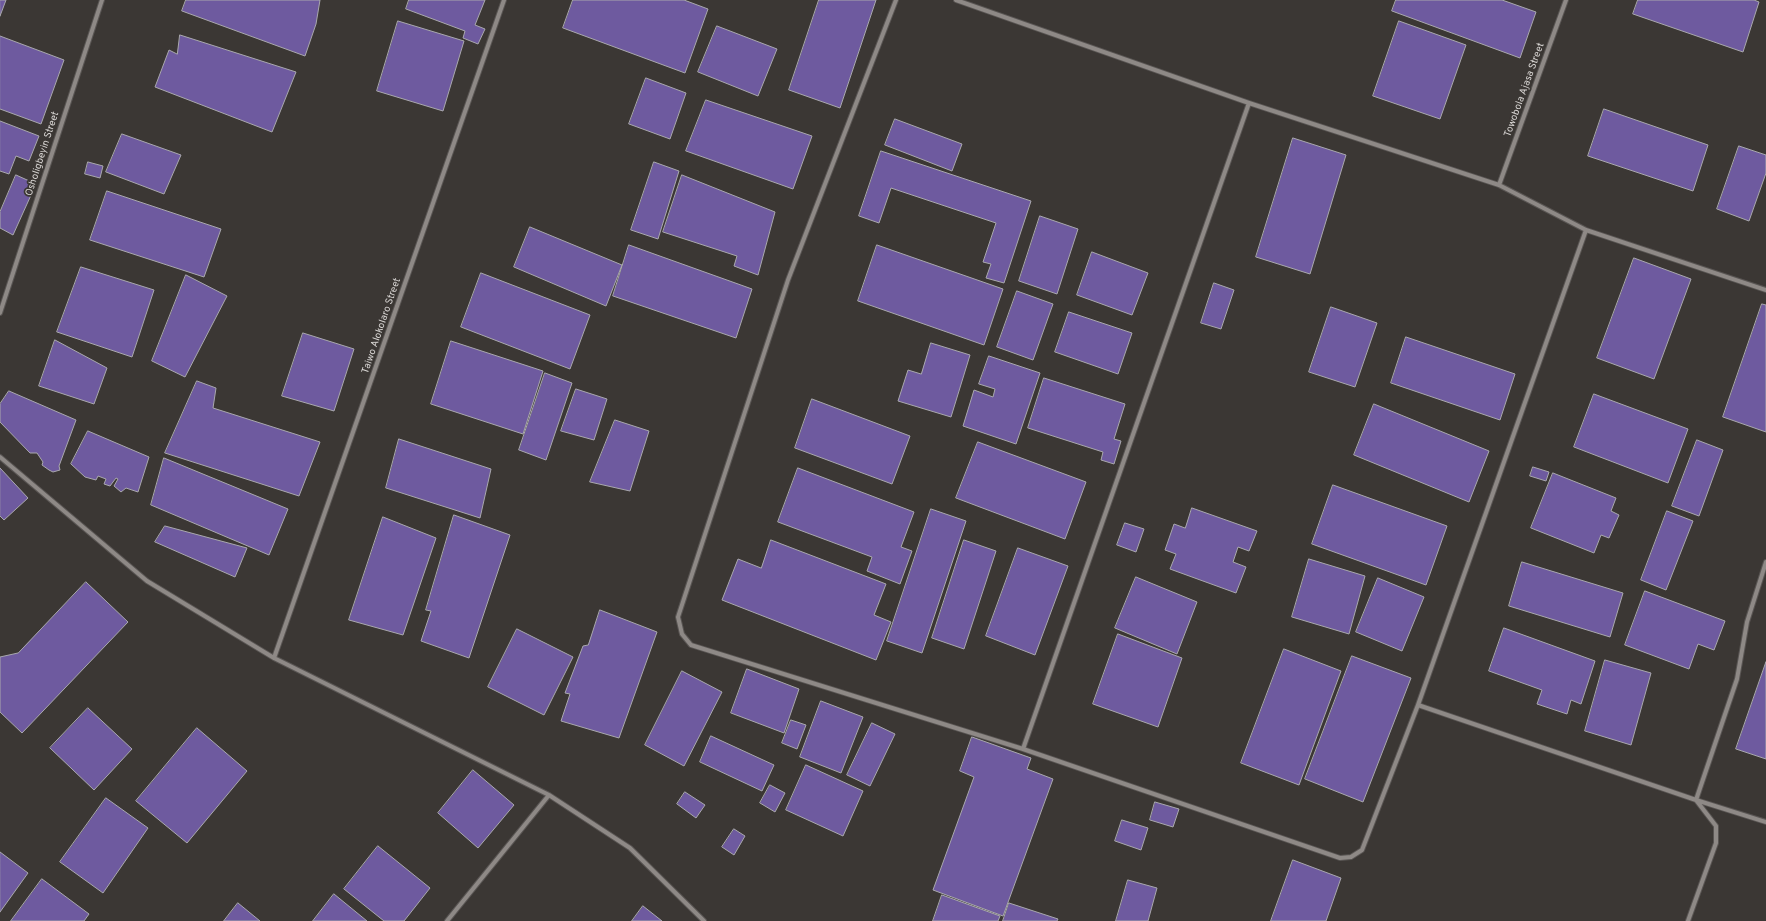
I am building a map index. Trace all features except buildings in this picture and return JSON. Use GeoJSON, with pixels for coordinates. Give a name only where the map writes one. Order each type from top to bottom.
{"type":"FeatureCollection","features":[{"type":"Feature","properties":{"kind":"street","name":"Osholigbeyin Street"},"geometry":{"type":"LineString","coordinates":[[0,313],[102,0]]}},
{"type":"Feature","properties":{"kind":"street","name":"Taiwo Alokolaro Street"},"geometry":{"type":"LineString","coordinates":[[274,658],[504,0]]}},
{"type":"Feature","properties":{"kind":"street"},"geometry":{"type":"LineString","coordinates":[[896,0],[788,280],[678,617],[682,634],[691,645],[1023,749],[1340,858],[1351,857],[1362,850],[1418,705],[1586,230]]}},
{"type":"Feature","properties":{"kind":"street"},"geometry":{"type":"LineString","coordinates":[[956,0],[1249,103],[1500,185],[1586,230],[1766,290]]}},
{"type":"Feature","properties":{"kind":"street","name":"Towobola Ajasa Street"},"geometry":{"type":"LineString","coordinates":[[1500,185],[1566,0]]}},
{"type":"Feature","properties":{"kind":"street"},"geometry":{"type":"LineString","coordinates":[[1023,749],[1249,103]]}},
{"type":"Feature","properties":{"kind":"street"},"geometry":{"type":"LineString","coordinates":[[0,458],[147,581],[274,658],[549,795],[630,848],[704,921]]}},
{"type":"Feature","properties":{"kind":"street"},"geometry":{"type":"LineString","coordinates":[[1696,800],[1737,679],[1747,622],[1766,562]]}},
{"type":"Feature","properties":{"kind":"street"},"geometry":{"type":"LineString","coordinates":[[1418,705],[1696,800],[1766,822]]}},
{"type":"Feature","properties":{"kind":"street"},"geometry":{"type":"LineString","coordinates":[[447,921],[549,795]]}},
{"type":"Feature","properties":{"kind":"street"},"geometry":{"type":"LineString","coordinates":[[1688,921],[1716,843],[1716,826],[1696,800]]}}]}
